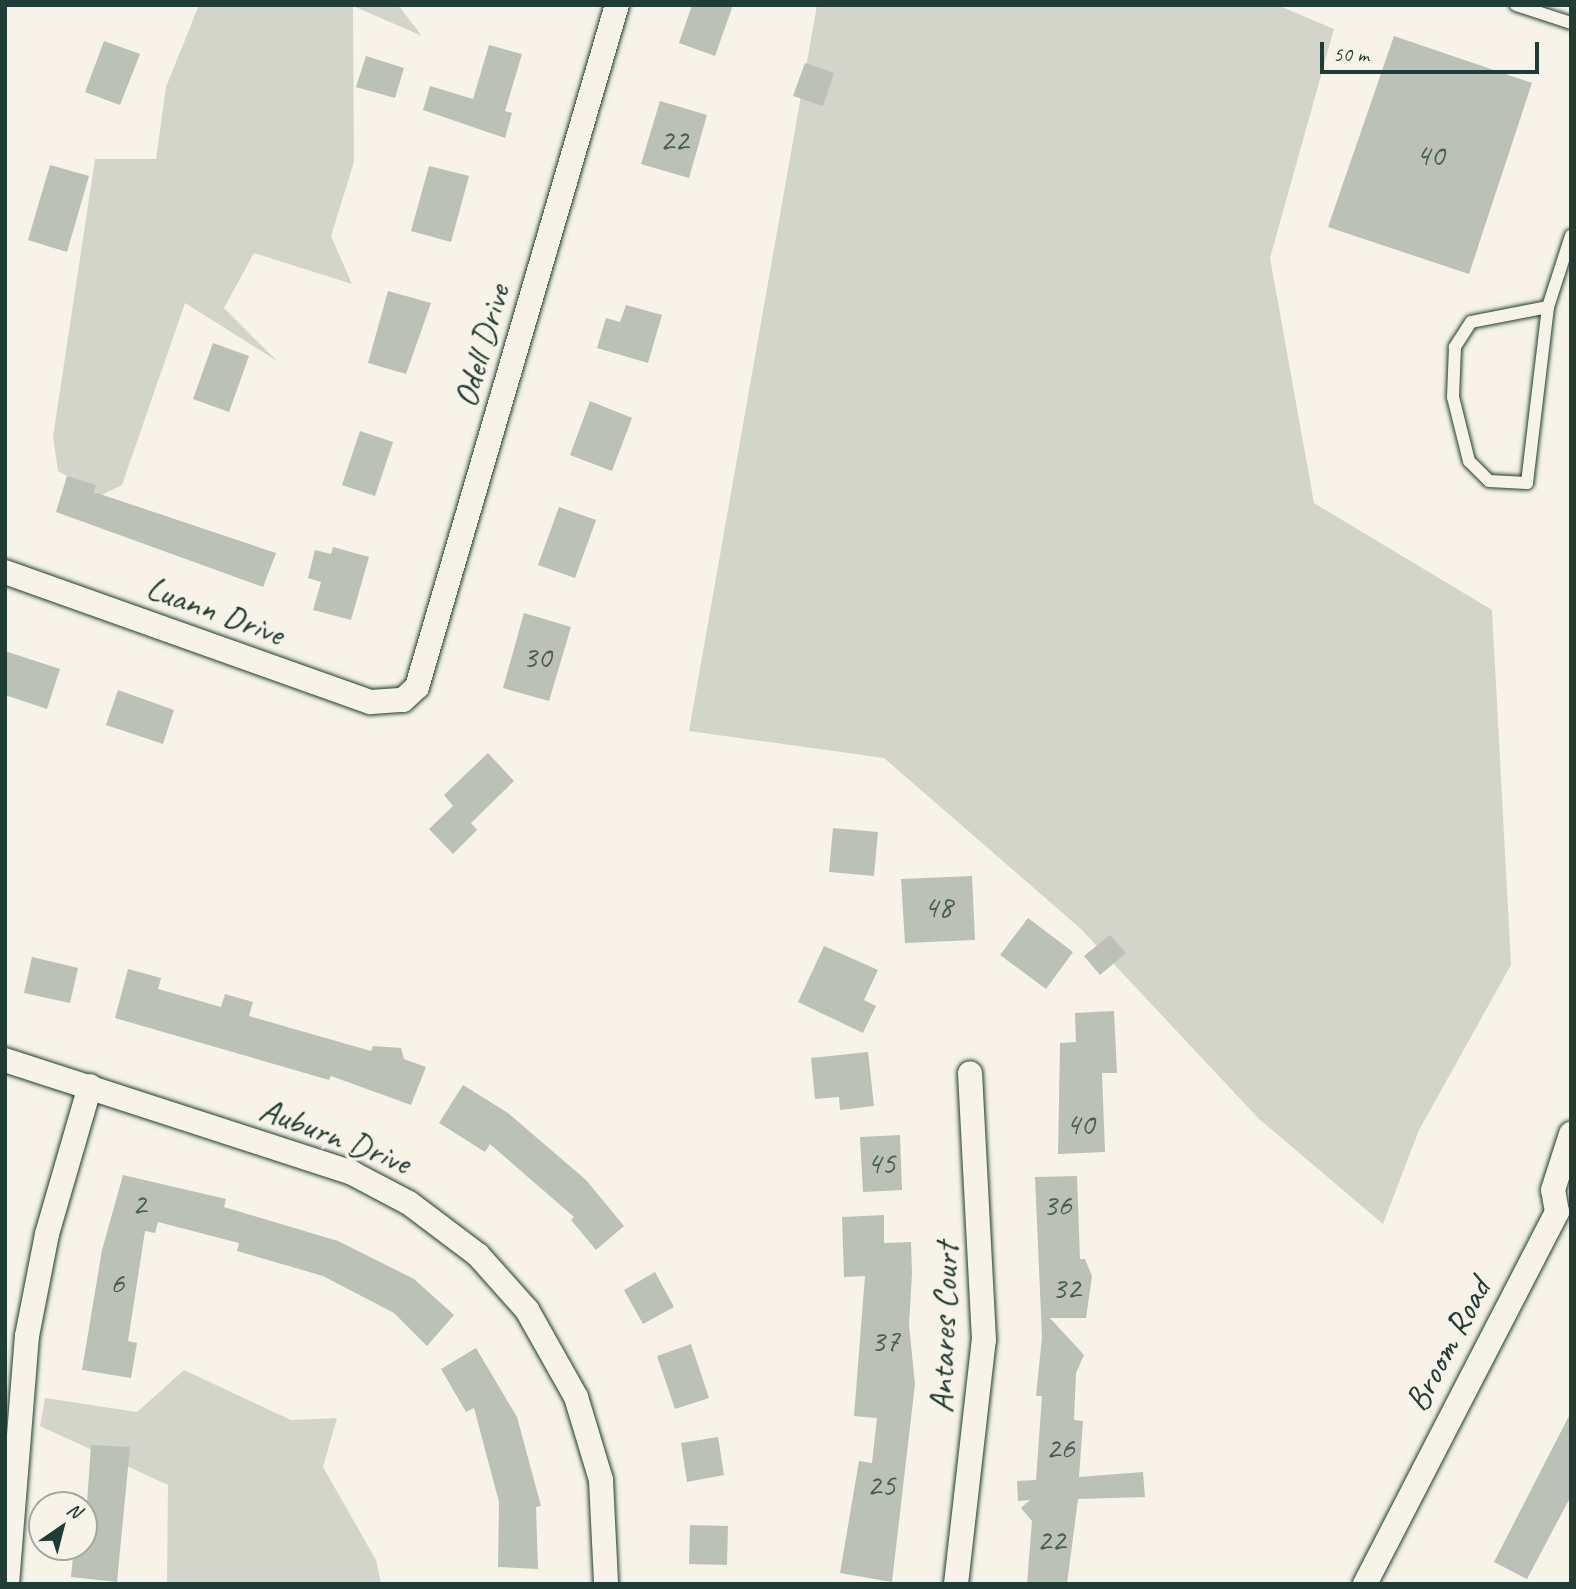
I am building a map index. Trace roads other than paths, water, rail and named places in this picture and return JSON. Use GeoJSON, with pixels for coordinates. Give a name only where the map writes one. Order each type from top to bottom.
{"type":"FeatureCollection","features":[{"type":"Feature","properties":{"kind":"street","name":"Odell Drive"},"geometry":{"type":"LineString","coordinates":[[403,700],[424,674],[617,5]]}},
{"type":"Feature","properties":{"kind":"street","name":"Luann Drive"},"geometry":{"type":"LineString","coordinates":[[5,572],[347,695],[371,702],[403,700]]}},
{"type":"Feature","properties":{"kind":"street","name":"Auburn Drive"},"geometry":{"type":"LineString","coordinates":[[5,1060],[352,1173],[428,1215],[494,1270],[546,1339],[584,1417],[602,1490],[606,1584]]}},
{"type":"Feature","properties":{"kind":"street","name":"Antares Court"},"geometry":{"type":"LineString","coordinates":[[956,1584],[984,1340],[970,1073]]}},
{"type":"Feature","properties":{"kind":"street"},"geometry":{"type":"LineString","coordinates":[[7,1584],[11,1421],[47,1234],[90,1086]]}},
{"type":"Feature","properties":{"kind":"street","name":"Broom Road"},"geometry":{"type":"LineString","coordinates":[[1365,1584],[1564,1215],[1553,1190],[1571,1134]]}},
{"type":"Feature","properties":{"kind":"lane"},"geometry":{"type":"LineString","coordinates":[[1516,5],[1571,23]]}},
{"type":"Feature","properties":{"kind":"lane"},"geometry":{"type":"LineString","coordinates":[[1548,307],[1471,321],[1455,347],[1453,397],[1469,461],[1489,481],[1527,483],[1548,307],[1571,236]]}}]}
